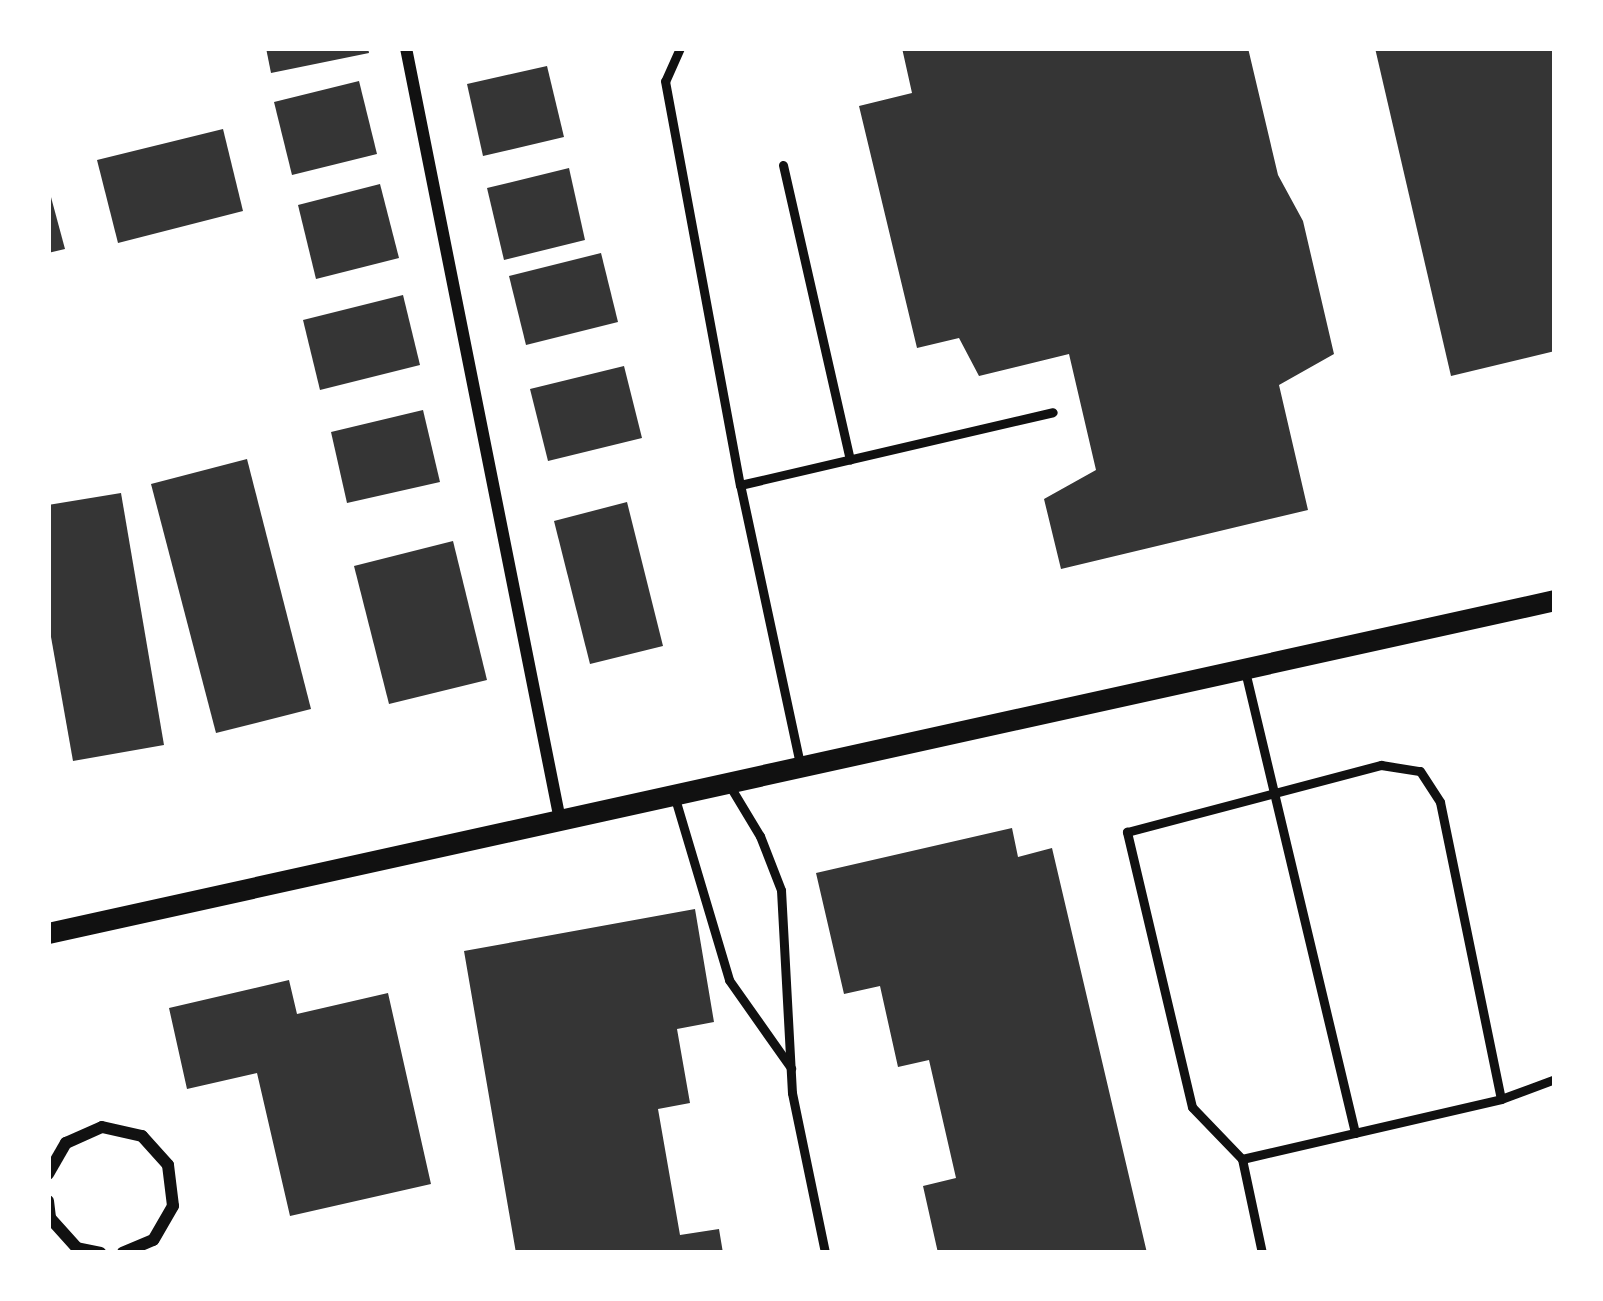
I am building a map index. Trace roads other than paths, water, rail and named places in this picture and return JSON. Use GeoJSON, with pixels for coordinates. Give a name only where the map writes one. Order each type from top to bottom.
{"type":"FeatureCollection","features":[{"type":"Feature","properties":{"kind":"street"},"geometry":{"type":"LineString","coordinates":[[406,48],[560,820]]}},
{"type":"Feature","properties":{"kind":"street"},"geometry":{"type":"LineString","coordinates":[[48,933],[1555,600]]}},
{"type":"Feature","properties":{"kind":"street"},"geometry":{"type":"LineString","coordinates":[[48,1174],[65,1143],[102,1127],[142,1136],[168,1166],[173,1206],[153,1240],[123,1253]]}},
{"type":"Feature","properties":{"kind":"street"},"geometry":{"type":"LineString","coordinates":[[48,1201],[50,1218],[77,1248],[100,1253]]}},
{"type":"Feature","properties":{"kind":"lane"},"geometry":{"type":"LineString","coordinates":[[680,48],[665,81],[740,485],[801,767]]}},
{"type":"Feature","properties":{"kind":"lane"},"geometry":{"type":"LineString","coordinates":[[783,165],[850,459]]}},
{"type":"Feature","properties":{"kind":"lane"},"geometry":{"type":"LineString","coordinates":[[740,485],[1053,412]]}},
{"type":"Feature","properties":{"kind":"lane"},"geometry":{"type":"LineString","coordinates":[[1244,669],[1355,1133]]}},
{"type":"Feature","properties":{"kind":"lane"},"geometry":{"type":"LineString","coordinates":[[1262,1253],[1242,1159],[1192,1106],[1127,832],[1381,765],[1420,771],[1440,802],[1502,1099]]}},
{"type":"Feature","properties":{"kind":"lane"},"geometry":{"type":"LineString","coordinates":[[728,782],[760,836],[781,890],[791,1068],[825,1253]]}},
{"type":"Feature","properties":{"kind":"lane"},"geometry":{"type":"LineString","coordinates":[[674,795],[729,980],[791,1068]]}},
{"type":"Feature","properties":{"kind":"lane"},"geometry":{"type":"LineString","coordinates":[[1242,1159],[1502,1099],[1555,1079]]}}]}
